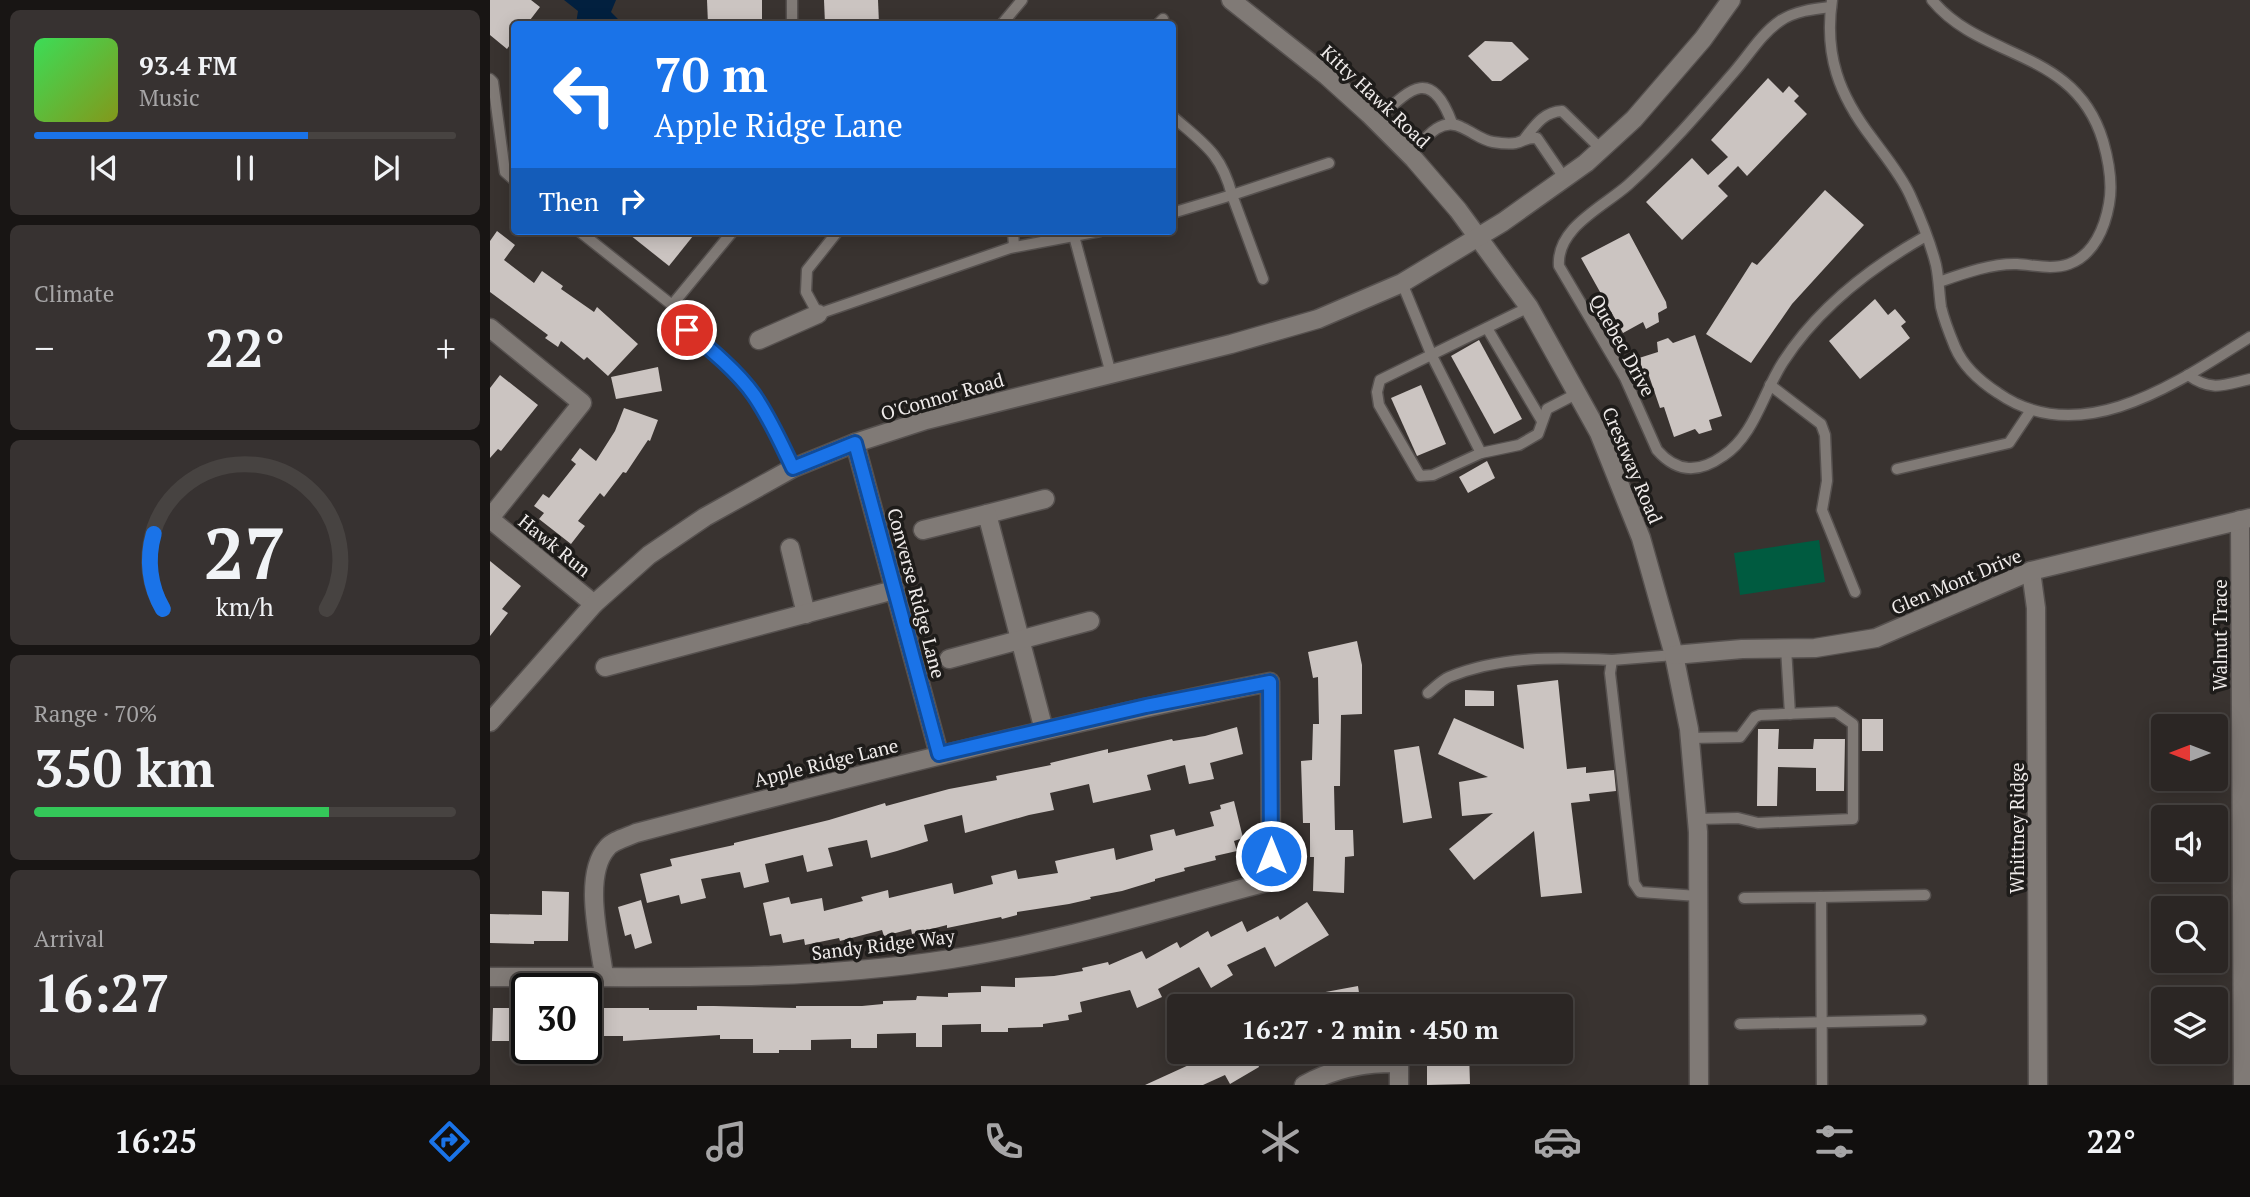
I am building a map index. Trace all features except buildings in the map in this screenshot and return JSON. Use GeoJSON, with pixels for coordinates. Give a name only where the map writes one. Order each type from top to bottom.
{"type":"FeatureCollection","features":[{"type":"Feature","properties":{"kind":"street","name":"Kitty Hawk Road"},"geometry":{"type":"LineString","coordinates":[[1231,0],[1326,76],[1376,121],[1458,210],[1478,237]]}},
{"type":"Feature","properties":{"kind":"street"},"geometry":{"type":"LineString","coordinates":[[1478,237],[1565,179],[1634,119],[1703,39],[1731,0]]}},
{"type":"Feature","properties":{"kind":"street","name":"O'Connor Road"},"geometry":{"type":"LineString","coordinates":[[490,722],[594,604],[649,555],[705,517],[793,468],[855,443],[926,420],[1231,344],[1318,319],[1402,283],[1478,237]]}},
{"type":"Feature","properties":{"kind":"street","name":"Crestway Road"},"geometry":{"type":"LineString","coordinates":[[1478,237],[1529,307],[1599,433],[1641,538],[1674,655],[1689,738],[1697,819],[1699,1085]]}},
{"type":"Feature","properties":{"kind":"street"},"geometry":{"type":"LineString","coordinates":[[759,340],[818,314]]}},
{"type":"Feature","properties":{"kind":"street"},"geometry":{"type":"LineString","coordinates":[[490,328],[582,403],[490,519]]}},
{"type":"Feature","properties":{"kind":"street","name":"Converse Ridge Lane"},"geometry":{"type":"LineString","coordinates":[[855,443],[939,754]]}},
{"type":"Feature","properties":{"kind":"street"},"geometry":{"type":"LineString","coordinates":[[923,530],[1045,499]]}},
{"type":"Feature","properties":{"kind":"street"},"geometry":{"type":"LineString","coordinates":[[987,514],[1044,730]]}},
{"type":"Feature","properties":{"kind":"street","name":"Hawk Run"},"geometry":{"type":"LineString","coordinates":[[490,519],[594,604]]}},
{"type":"Feature","properties":{"kind":"street","name":"Glen Mont Drive"},"geometry":{"type":"LineString","coordinates":[[1674,655],[1829,646],[1876,638],[2031,571],[2245,519]]}},
{"type":"Feature","properties":{"kind":"street","name":"Walnut Trace"},"geometry":{"type":"LineString","coordinates":[[2243,1085],[2245,519]]}},
{"type":"Feature","properties":{"kind":"street"},"geometry":{"type":"LineString","coordinates":[[790,548],[806,614]]}},
{"type":"Feature","properties":{"kind":"street","name":"Whittney Ridge"},"geometry":{"type":"LineString","coordinates":[[2031,571],[2036,608],[2038,1085]]}},
{"type":"Feature","properties":{"kind":"street"},"geometry":{"type":"LineString","coordinates":[[605,667],[894,590]]}},
{"type":"Feature","properties":{"kind":"street"},"geometry":{"type":"LineString","coordinates":[[949,659],[1090,621]]}},
{"type":"Feature","properties":{"kind":"street","name":"Apple Ridge Lane"},"geometry":{"type":"LineString","coordinates":[[604,976],[593,894],[597,868],[607,847],[636,833],[939,754],[1146,706],[1270,682],[1271,881]]}},
{"type":"Feature","properties":{"kind":"street","name":"Sandy Ridge Way"},"geometry":{"type":"LineString","coordinates":[[490,977],[826,974],[951,959],[1035,943],[1271,881]]}},
{"type":"Feature","properties":{"kind":"street"},"geometry":{"type":"LineString","coordinates":[[1304,1085],[1336,1069],[1368,1062],[1399,1063],[1399,1085]]}},
{"type":"Feature","properties":{"kind":"lane"},"geometry":{"type":"LineString","coordinates":[[792,0],[792,21]]}},
{"type":"Feature","properties":{"kind":"lane"},"geometry":{"type":"LineString","coordinates":[[1004,21],[1022,0]]}},
{"type":"Feature","properties":{"kind":"lane"},"geometry":{"type":"LineString","coordinates":[[1932,0],[1945,14],[1964,27],[2049,70],[2081,97],[2098,125],[2110,176],[2106,219],[2098,239],[2069,264],[2016,264],[1985,268],[1939,282]]}},
{"type":"Feature","properties":{"kind":"lane"},"geometry":{"type":"LineString","coordinates":[[1831,4],[1833,70],[1840,87],[1909,193],[1926,236],[1939,282],[1941,307],[1956,350],[1973,374],[1993,390],[2012,403],[2031,411],[2091,415],[2156,394],[2250,337]]}},
{"type":"Feature","properties":{"kind":"lane","name":"Quebec Drive"},"geometry":{"type":"LineString","coordinates":[[1831,4],[1782,19],[1764,34],[1680,134],[1627,185],[1592,212],[1566,237],[1558,252],[1559,266],[1625,378],[1657,450],[1665,459],[1682,469],[1699,467],[1725,456],[1747,431],[1783,362],[1820,316],[1889,257],[1926,236]]}},
{"type":"Feature","properties":{"kind":"lane"},"geometry":{"type":"LineString","coordinates":[[490,79],[494,82],[505,172],[511,177]]}},
{"type":"Feature","properties":{"kind":"lane"},"geometry":{"type":"LineString","coordinates":[[1376,121],[1408,91],[1420,88],[1433,91],[1441,98],[1452,123]]}},
{"type":"Feature","properties":{"kind":"lane"},"geometry":{"type":"LineString","coordinates":[[1410,156],[1438,127],[1452,123],[1495,142],[1515,143],[1525,138],[1543,117],[1562,111],[1601,149]]}},
{"type":"Feature","properties":{"kind":"lane"},"geometry":{"type":"LineString","coordinates":[[1176,120],[1213,152],[1226,171],[1232,195],[1263,278]]}},
{"type":"Feature","properties":{"kind":"lane"},"geometry":{"type":"LineString","coordinates":[[1525,138],[1537,138],[1565,179]]}},
{"type":"Feature","properties":{"kind":"lane"},"geometry":{"type":"LineString","coordinates":[[1176,212],[1329,163]]}},
{"type":"Feature","properties":{"kind":"lane"},"geometry":{"type":"LineString","coordinates":[[584,235],[672,305],[687,330],[752,393],[769,418],[793,468]]}},
{"type":"Feature","properties":{"kind":"lane"},"geometry":{"type":"LineString","coordinates":[[672,305],[730,235]]}},
{"type":"Feature","properties":{"kind":"lane"},"geometry":{"type":"LineString","coordinates":[[835,235],[807,270],[806,292],[818,314],[1014,247],[1079,235]]}},
{"type":"Feature","properties":{"kind":"lane"},"geometry":{"type":"LineString","coordinates":[[1013,235],[1014,247]]}},
{"type":"Feature","properties":{"kind":"lane"},"geometry":{"type":"LineString","coordinates":[[1074,236],[1111,374]]}},
{"type":"Feature","properties":{"kind":"lane"},"geometry":{"type":"LineString","coordinates":[[1402,283],[1432,356],[1481,453]]}},
{"type":"Feature","properties":{"kind":"lane"},"geometry":{"type":"LineString","coordinates":[[1529,307],[1380,380],[1377,391],[1379,405],[1420,476],[1433,475],[1481,453],[1519,445],[1538,433],[1546,409],[1578,393]]}},
{"type":"Feature","properties":{"kind":"lane"},"geometry":{"type":"LineString","coordinates":[[1487,328],[1542,421]]}},
{"type":"Feature","properties":{"kind":"lane"},"geometry":{"type":"LineString","coordinates":[[2188,375],[2202,385],[2214,387],[2250,379]]}},
{"type":"Feature","properties":{"kind":"lane"},"geometry":{"type":"LineString","coordinates":[[1770,385],[1821,424],[1825,435],[1828,481],[1822,510],[1856,592]]}},
{"type":"Feature","properties":{"kind":"lane"},"geometry":{"type":"LineString","coordinates":[[1897,469],[2009,443],[2031,411]]}},
{"type":"Feature","properties":{"kind":"lane"},"geometry":{"type":"LineString","coordinates":[[1786,648],[1790,714]]}},
{"type":"Feature","properties":{"kind":"lane"},"geometry":{"type":"LineString","coordinates":[[1427,693],[1447,678],[1493,664],[1558,657],[1612,660],[1674,655]]}},
{"type":"Feature","properties":{"kind":"lane"},"geometry":{"type":"LineString","coordinates":[[1612,660],[1610,673],[1634,883],[1640,892],[1699,896]]}},
{"type":"Feature","properties":{"kind":"lane"},"geometry":{"type":"LineString","coordinates":[[1689,738],[1740,737],[1755,717],[1790,714],[1836,712],[1853,724],[1853,819],[1758,823],[1738,818],[1697,819]]}},
{"type":"Feature","properties":{"kind":"lane"},"geometry":{"type":"LineString","coordinates":[[1744,898],[1925,895]]}},
{"type":"Feature","properties":{"kind":"lane"},"geometry":{"type":"LineString","coordinates":[[1821,897],[1822,1085]]}},
{"type":"Feature","properties":{"kind":"lane"},"geometry":{"type":"LineString","coordinates":[[1740,1024],[1921,1020]]}},
{"type":"Feature","properties":{"kind":"green space"},"geometry":{"type":"Polygon","coordinates":[[[1819,540],[1825,582],[1740,595],[1734,553],[1819,540]]]}},
{"type":"Feature","properties":{"kind":"water"},"geometry":{"type":"Polygon","coordinates":[[[564,0],[616,0],[611,12],[620,21],[576,21],[578,11],[564,0]]]}},
{"type":"Feature","properties":{"kind":"route"},"geometry":{"type":"LineString","coordinates":[[687,330],[752,393],[769,418],[793,468],[855,443],[939,754],[1146,706],[1270,682],[1271,856]]}}]}
